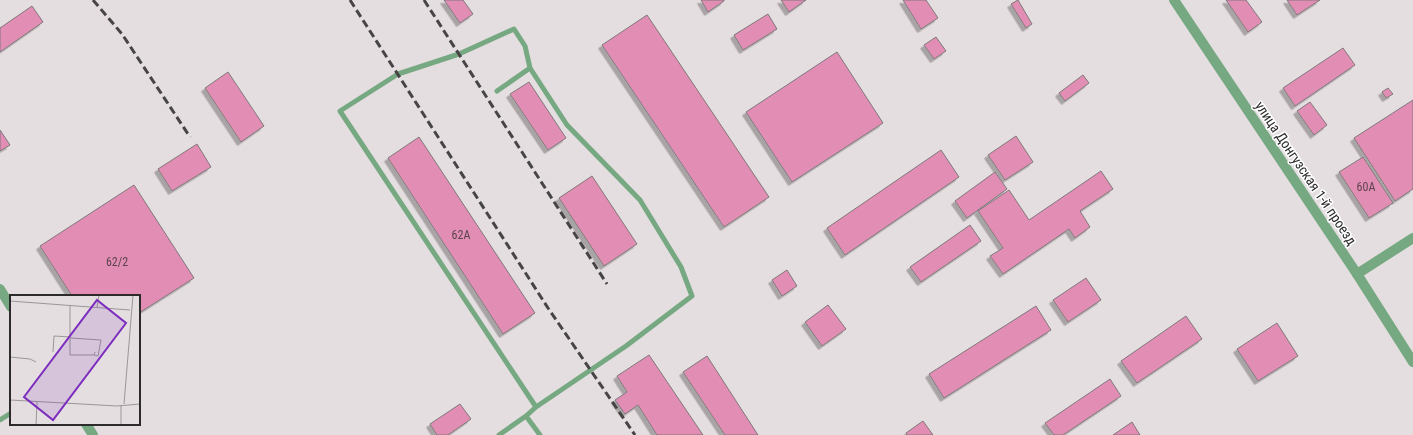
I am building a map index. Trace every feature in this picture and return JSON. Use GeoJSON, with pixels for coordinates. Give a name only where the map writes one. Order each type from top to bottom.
{"type":"FeatureCollection","features":[{"type":"Feature","properties":{"kind":"street","name":"улица Донгузская 1-й проезд"},"geometry":{"type":"LineString","coordinates":[[1174,0],[1357,274],[1413,362]]}},
{"type":"Feature","properties":{"kind":"street"},"geometry":{"type":"LineString","coordinates":[[1357,274],[1413,238]]}},
{"type":"Feature","properties":{"kind":"street"},"geometry":{"type":"LineString","coordinates":[[0,289],[10,305]]}},
{"type":"Feature","properties":{"kind":"street"},"geometry":{"type":"LineString","coordinates":[[87,425],[93,435]]}},
{"type":"Feature","properties":{"kind":"lane"},"geometry":{"type":"LineString","coordinates":[[500,435],[536,407],[626,346],[692,296],[681,268],[640,200],[567,125],[530,68],[525,46],[514,29],[459,54],[398,74],[340,111],[536,407]]}},
{"type":"Feature","properties":{"kind":"lane"},"geometry":{"type":"LineString","coordinates":[[497,91],[530,68]]}},
{"type":"Feature","properties":{"kind":"lane"},"geometry":{"type":"LineString","coordinates":[[0,420],[10,414]]}},
{"type":"Feature","properties":{"kind":"lane"},"geometry":{"type":"LineString","coordinates":[[526,416],[540,435]]}},
{"type":"Feature","properties":{"kind":"building"},"geometry":{"type":"Polygon","coordinates":[[[444,0],[463,0],[473,14],[460,23],[444,0]]]}},
{"type":"Feature","properties":{"kind":"building"},"geometry":{"type":"Polygon","coordinates":[[[701,0],[724,0],[724,1],[708,12],[701,0]]]}},
{"type":"Feature","properties":{"kind":"building"},"geometry":{"type":"Polygon","coordinates":[[[781,0],[806,0],[789,12],[781,0]]]}},
{"type":"Feature","properties":{"kind":"building"},"geometry":{"type":"Polygon","coordinates":[[[903,0],[926,0],[938,18],[921,29],[903,0]]]}},
{"type":"Feature","properties":{"kind":"building"},"geometry":{"type":"Polygon","coordinates":[[[1018,0],[1032,24],[1026,28],[1011,4],[1018,0]]]}},
{"type":"Feature","properties":{"kind":"building"},"geometry":{"type":"Polygon","coordinates":[[[1226,0],[1246,0],[1262,22],[1248,32],[1226,0]]]}},
{"type":"Feature","properties":{"kind":"building"},"geometry":{"type":"Polygon","coordinates":[[[1287,0],[1320,0],[1297,15],[1287,0]]]}},
{"type":"Feature","properties":{"kind":"building"},"geometry":{"type":"Polygon","coordinates":[[[32,6],[43,22],[0,52],[0,28],[32,6]]]}},
{"type":"Feature","properties":{"kind":"building"},"geometry":{"type":"Polygon","coordinates":[[[768,14],[777,29],[743,50],[734,35],[768,14]]]}},
{"type":"Feature","properties":{"kind":"building"},"geometry":{"type":"Polygon","coordinates":[[[647,15],[769,197],[724,227],[602,45],[647,15]]]}},
{"type":"Feature","properties":{"kind":"building"},"geometry":{"type":"Polygon","coordinates":[[[936,37],[946,51],[934,59],[924,45],[936,37]]]}},
{"type":"Feature","properties":{"kind":"building"},"geometry":{"type":"Polygon","coordinates":[[[1343,48],[1355,65],[1295,106],[1283,88],[1343,48]]]}},
{"type":"Feature","properties":{"kind":"building"},"geometry":{"type":"Polygon","coordinates":[[[837,52],[883,123],[792,182],[746,112],[837,52]]]}},
{"type":"Feature","properties":{"kind":"building"},"geometry":{"type":"Polygon","coordinates":[[[228,72],[264,126],[241,142],[205,88],[228,72]]]}},
{"type":"Feature","properties":{"kind":"building"},"geometry":{"type":"Polygon","coordinates":[[[1083,75],[1089,83],[1065,101],[1059,93],[1083,75]]]}},
{"type":"Feature","properties":{"kind":"building"},"geometry":{"type":"Polygon","coordinates":[[[529,82],[566,138],[548,150],[510,94],[529,82]]]}},
{"type":"Feature","properties":{"kind":"building"},"geometry":{"type":"Polygon","coordinates":[[[1388,88],[1393,94],[1386,98],[1382,92],[1388,88]]]}},
{"type":"Feature","properties":{"kind":"building"},"geometry":{"type":"Polygon","coordinates":[[[1413,100],[1413,189],[1395,201],[1354,138],[1413,100]]]}},
{"type":"Feature","properties":{"kind":"building"},"geometry":{"type":"Polygon","coordinates":[[[1310,102],[1327,125],[1314,135],[1297,111],[1310,102]]]}},
{"type":"Feature","properties":{"kind":"building"},"geometry":{"type":"Polygon","coordinates":[[[0,130],[10,145],[0,151],[0,130]]]}},
{"type":"Feature","properties":{"kind":"building"},"geometry":{"type":"Polygon","coordinates":[[[1016,136],[1033,162],[1005,180],[988,155],[1016,136]]]}},
{"type":"Feature","properties":{"kind":"building"},"geometry":{"type":"Polygon","coordinates":[[[419,137],[535,313],[503,334],[388,158],[419,137]]]}},
{"type":"Feature","properties":{"kind":"building"},"geometry":{"type":"Polygon","coordinates":[[[197,144],[211,167],[172,191],[158,169],[197,144]]]}},
{"type":"Feature","properties":{"kind":"building"},"geometry":{"type":"Polygon","coordinates":[[[941,150],[959,177],[845,255],[827,228],[941,150]]]}},
{"type":"Feature","properties":{"kind":"building"},"geometry":{"type":"Polygon","coordinates":[[[1363,157],[1393,203],[1369,218],[1339,172],[1363,157]]]}},
{"type":"Feature","properties":{"kind":"building"},"geometry":{"type":"Polygon","coordinates":[[[1101,171],[1113,189],[1080,211],[1090,227],[1075,238],[1069,229],[1003,274],[990,256],[1003,248],[978,211],[1009,190],[1029,220],[1101,171]]]}},
{"type":"Feature","properties":{"kind":"building"},"geometry":{"type":"Polygon","coordinates":[[[995,172],[1007,189],[967,218],[955,201],[995,172]]]}},
{"type":"Feature","properties":{"kind":"building"},"geometry":{"type":"Polygon","coordinates":[[[592,176],[637,244],[604,266],[559,198],[592,176]]]}},
{"type":"Feature","properties":{"kind":"building"},"geometry":{"type":"Polygon","coordinates":[[[134,185],[194,278],[140,312],[140,295],[71,295],[40,246],[134,185]]]}},
{"type":"Feature","properties":{"kind":"building"},"geometry":{"type":"Polygon","coordinates":[[[970,225],[981,241],[921,282],[910,267],[970,225]]]}},
{"type":"Feature","properties":{"kind":"building"},"geometry":{"type":"Polygon","coordinates":[[[787,270],[797,286],[782,296],[772,280],[787,270]]]}},
{"type":"Feature","properties":{"kind":"building"},"geometry":{"type":"Polygon","coordinates":[[[1086,278],[1101,300],[1068,322],[1053,300],[1086,278]]]}},
{"type":"Feature","properties":{"kind":"building"},"geometry":{"type":"Polygon","coordinates":[[[828,305],[846,329],[822,346],[805,322],[828,305]]]}},
{"type":"Feature","properties":{"kind":"building"},"geometry":{"type":"Polygon","coordinates":[[[1036,306],[1051,330],[944,398],[929,374],[1036,306]]]}},
{"type":"Feature","properties":{"kind":"building"},"geometry":{"type":"Polygon","coordinates":[[[1186,316],[1202,339],[1137,383],[1121,361],[1186,316]]]}},
{"type":"Feature","properties":{"kind":"building"},"geometry":{"type":"Polygon","coordinates":[[[1277,323],[1298,356],[1258,381],[1237,349],[1277,323]]]}},
{"type":"Feature","properties":{"kind":"building"},"geometry":{"type":"Polygon","coordinates":[[[649,355],[703,435],[657,435],[638,405],[625,414],[615,400],[627,392],[617,376],[649,355]]]}},
{"type":"Feature","properties":{"kind":"building"},"geometry":{"type":"Polygon","coordinates":[[[707,356],[758,435],[725,435],[683,372],[707,356]]]}},
{"type":"Feature","properties":{"kind":"building"},"geometry":{"type":"Polygon","coordinates":[[[1110,379],[1121,396],[1063,435],[1054,435],[1045,423],[1110,379]]]}},
{"type":"Feature","properties":{"kind":"building"},"geometry":{"type":"Polygon","coordinates":[[[460,404],[471,419],[448,435],[437,435],[430,424],[460,404]]]}},
{"type":"Feature","properties":{"kind":"building"},"geometry":{"type":"Polygon","coordinates":[[[923,421],[933,435],[907,435],[906,433],[923,421]]]}},
{"type":"Feature","properties":{"kind":"building"},"geometry":{"type":"Polygon","coordinates":[[[1132,422],[1140,435],[1113,435],[1132,422]]]}},
{"type":"Feature","properties":{"kind":"railway"},"geometry":{"type":"LineString","coordinates":[[93,0],[122,34],[190,137]]}},
{"type":"Feature","properties":{"kind":"railway"},"geometry":{"type":"LineString","coordinates":[[350,0],[548,308],[635,435]]}},
{"type":"Feature","properties":{"kind":"railway"},"geometry":{"type":"LineString","coordinates":[[424,0],[607,284]]}}]}
